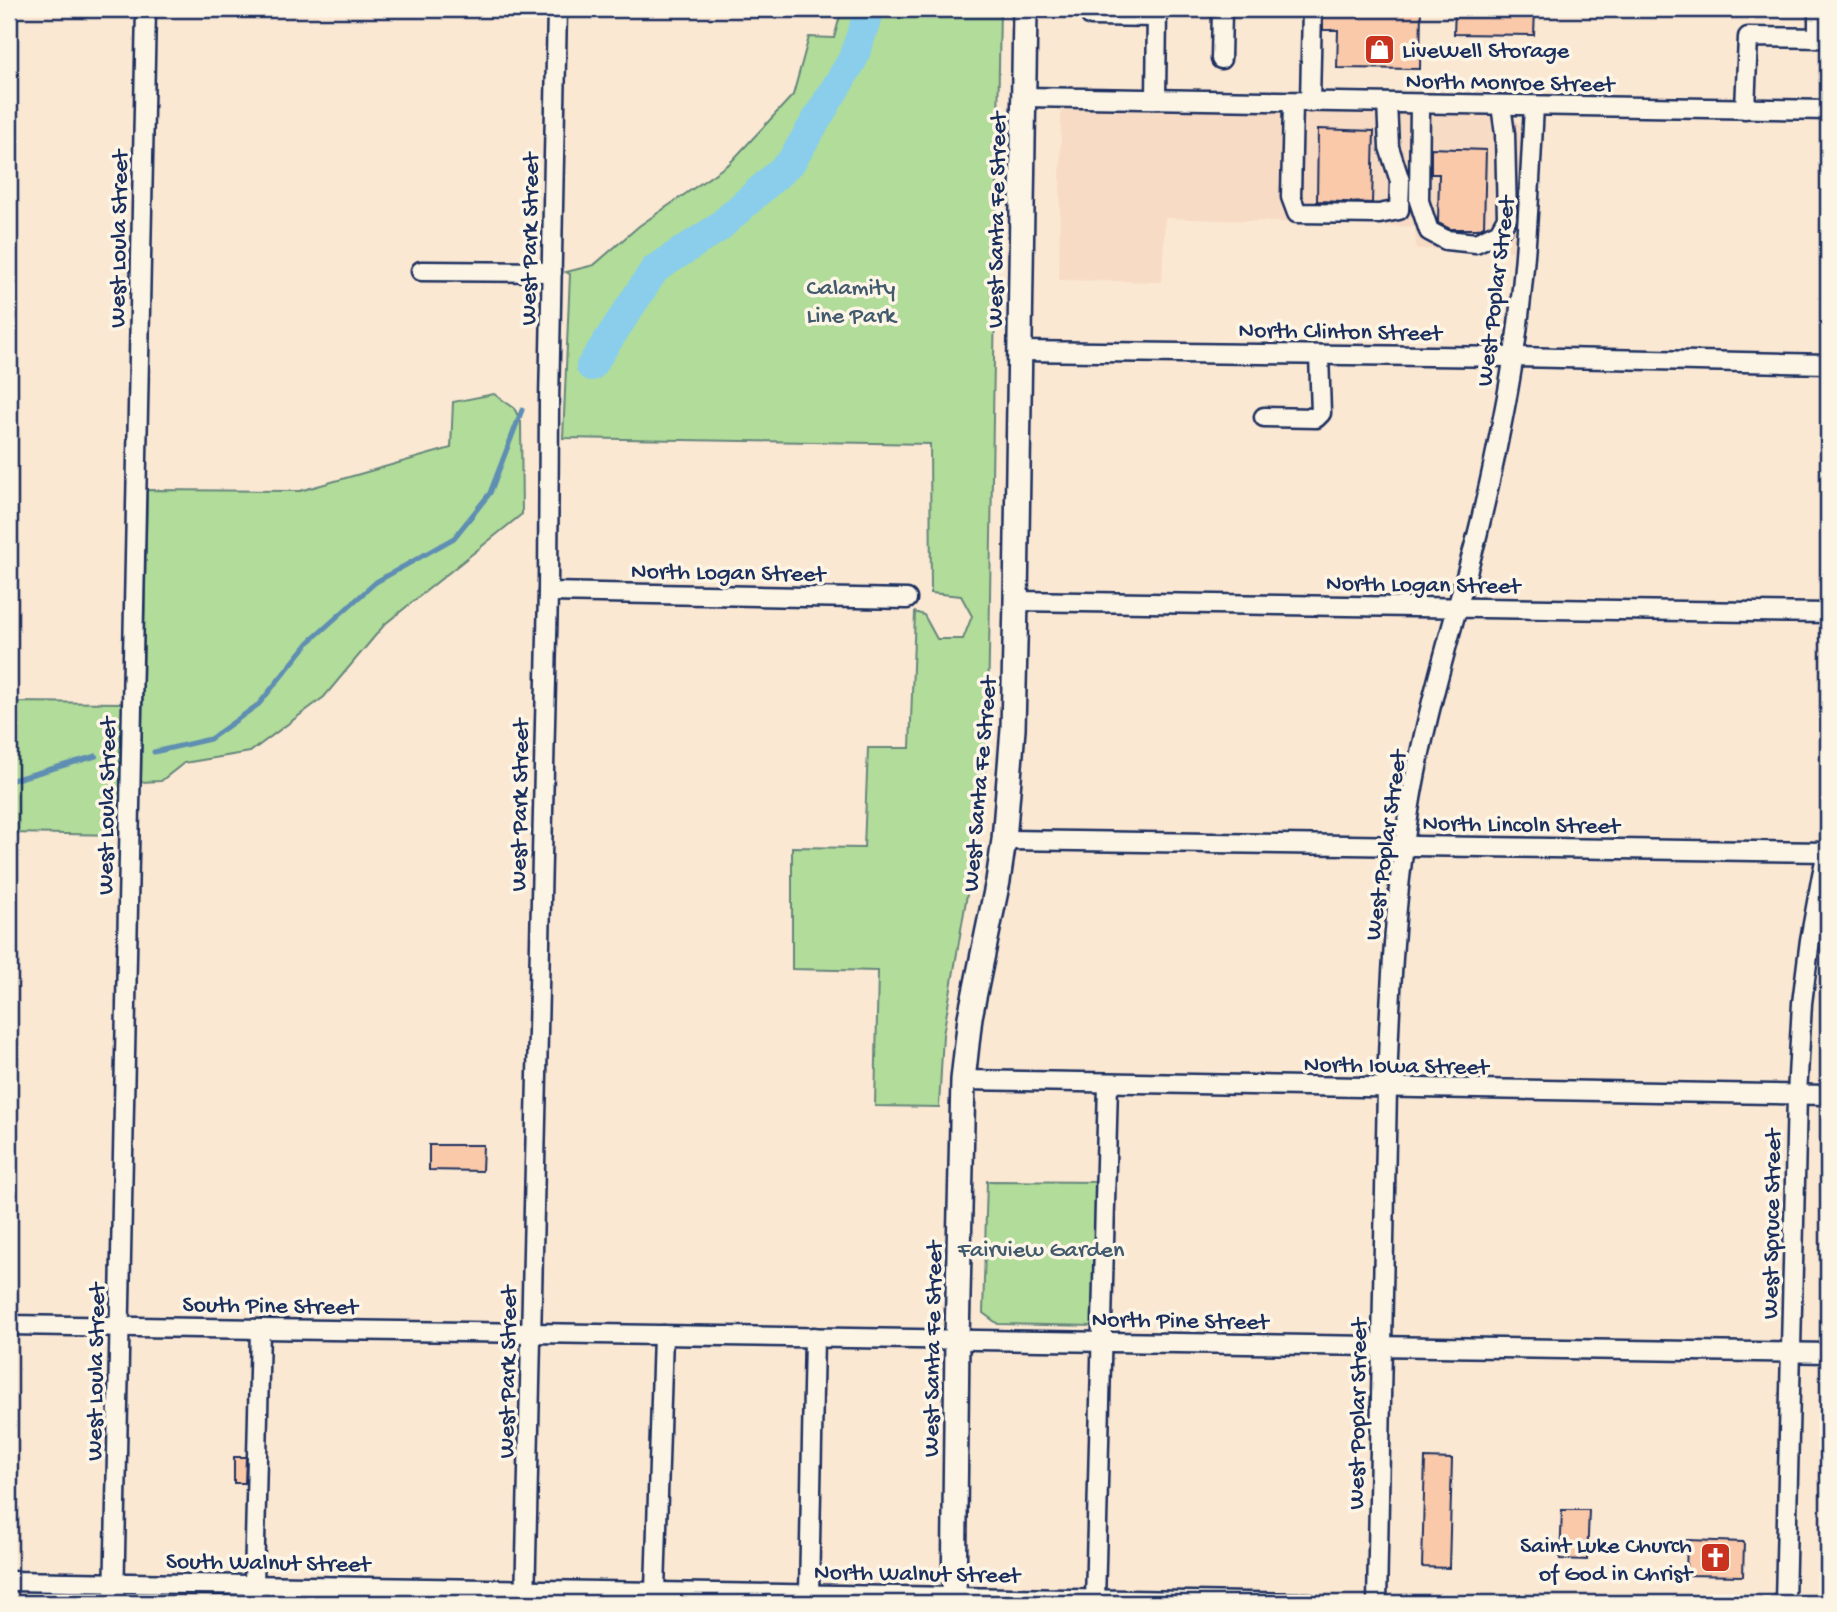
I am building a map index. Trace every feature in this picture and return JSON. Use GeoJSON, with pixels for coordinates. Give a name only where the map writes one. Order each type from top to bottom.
{"type":"FeatureCollection","features":[{"type":"Feature","properties":{"kind":"main road","name":"West Santa Fe Street"},"geometry":{"type":"LineString","coordinates":[[954,1600],[963,1080],[970,1017],[1004,840],[1013,729],[1025,9]]}},
{"type":"Feature","properties":{"kind":"street","name":"West Loula Street"},"geometry":{"type":"LineString","coordinates":[[114,1603],[146,9]]}},
{"type":"Feature","properties":{"kind":"street","name":"West Park Street"},"geometry":{"type":"LineString","coordinates":[[526,1596],[548,592],[557,9]]}},
{"type":"Feature","properties":{"kind":"street"},"geometry":{"type":"LineString","coordinates":[[1221,59],[1222,9]]}},
{"type":"Feature","properties":{"kind":"street"},"geometry":{"type":"LineString","coordinates":[[1312,9],[1291,197],[1297,213],[1379,214],[1399,210],[1400,181],[1389,147],[1387,103]]}},
{"type":"Feature","properties":{"kind":"street"},"geometry":{"type":"LineString","coordinates":[[1745,109],[1748,37],[1823,38],[1818,9]]}},
{"type":"Feature","properties":{"kind":"street"},"geometry":{"type":"LineString","coordinates":[[1091,12],[1157,13],[1156,99]]}},
{"type":"Feature","properties":{"kind":"street","name":"North Monroe Street"},"geometry":{"type":"LineString","coordinates":[[1024,97],[1828,110]]}},
{"type":"Feature","properties":{"kind":"street"},"geometry":{"type":"LineString","coordinates":[[1420,104],[1419,201],[1429,231],[1446,240],[1476,243],[1499,232],[1507,218],[1505,134],[1501,105]]}},
{"type":"Feature","properties":{"kind":"street","name":"West Poplar Street"},"geometry":{"type":"LineString","coordinates":[[1377,1603],[1387,1088],[1394,941],[1412,794],[1423,740],[1490,480],[1513,357],[1528,219],[1534,106]]}},
{"type":"Feature","properties":{"kind":"street"},"geometry":{"type":"LineString","coordinates":[[1507,218],[1528,219]]}},
{"type":"Feature","properties":{"kind":"street"},"geometry":{"type":"LineString","coordinates":[[421,271],[552,272]]}},
{"type":"Feature","properties":{"kind":"street","name":"North Clinton Street"},"geometry":{"type":"LineString","coordinates":[[1020,351],[1828,364]]}},
{"type":"Feature","properties":{"kind":"street"},"geometry":{"type":"LineString","coordinates":[[1264,417],[1316,418],[1321,412],[1319,355]]}},
{"type":"Feature","properties":{"kind":"street","name":"North Logan Street"},"geometry":{"type":"LineString","coordinates":[[548,592],[907,599]]}},
{"type":"Feature","properties":{"kind":"street","name":"North Logan Street"},"geometry":{"type":"LineString","coordinates":[[1016,601],[1828,613]]}},
{"type":"Feature","properties":{"kind":"street","name":"North Lincoln Street"},"geometry":{"type":"LineString","coordinates":[[1004,840],[1828,851]]}},
{"type":"Feature","properties":{"kind":"street","name":"West Spruce Street"},"geometry":{"type":"LineString","coordinates":[[1785,1603],[1797,1095],[1802,1003],[1810,940],[1828,851]]}},
{"type":"Feature","properties":{"kind":"street","name":"North Iowa Street"},"geometry":{"type":"LineString","coordinates":[[963,1080],[1828,1095]]}},
{"type":"Feature","properties":{"kind":"street"},"geometry":{"type":"LineString","coordinates":[[1095,1601],[1108,1083]]}},
{"type":"Feature","properties":{"kind":"street","name":"South Pine Street"},"geometry":{"type":"LineString","coordinates":[[9,1325],[531,1333]]}},
{"type":"Feature","properties":{"kind":"street"},"geometry":{"type":"LineString","coordinates":[[254,1585],[260,1329]]}},
{"type":"Feature","properties":{"kind":"street","name":"North Pine Street"},"geometry":{"type":"LineString","coordinates":[[531,1333],[1828,1353]]}},
{"type":"Feature","properties":{"kind":"street"},"geometry":{"type":"LineString","coordinates":[[655,1591],[663,1335]]}},
{"type":"Feature","properties":{"kind":"street"},"geometry":{"type":"LineString","coordinates":[[809,1594],[814,1337]]}},
{"type":"Feature","properties":{"kind":"street","name":"South Walnut Street"},"geometry":{"type":"LineString","coordinates":[[9,1581],[254,1585],[385,1596],[526,1596]]}},
{"type":"Feature","properties":{"kind":"street","name":"North Walnut Street"},"geometry":{"type":"LineString","coordinates":[[526,1596],[655,1591],[954,1600],[1308,1603]]}},
{"type":"Feature","properties":{"kind":"shaded area"},"geometry":{"type":"Polygon","coordinates":[[[1078,108],[1506,115],[1519,123],[1524,142],[1517,251],[1416,249],[1415,227],[1165,218],[1162,282],[1059,280],[1061,111],[1078,108]]]}},
{"type":"Feature","properties":{"kind":"green space","name":"Calamity Line Park"},"geometry":{"type":"Polygon","coordinates":[[[842,9],[1000,9],[988,713],[983,801],[943,1035],[939,1107],[875,1106],[878,971],[792,969],[792,847],[864,848],[868,748],[910,748],[915,612],[924,615],[937,639],[963,639],[972,616],[961,596],[931,593],[930,444],[563,438],[570,274],[566,272],[594,265],[639,226],[730,163],[793,95],[809,37],[834,38],[842,9]]]}},
{"type":"Feature","properties":{"kind":"green space"},"geometry":{"type":"Polygon","coordinates":[[[494,394],[514,408],[521,422],[522,514],[385,624],[324,697],[250,752],[184,763],[161,781],[141,782],[147,490],[300,491],[451,448],[453,402],[494,394]]]}},
{"type":"Feature","properties":{"kind":"green space"},"geometry":{"type":"Polygon","coordinates":[[[9,702],[123,703],[121,835],[9,833],[9,702]]]}},
{"type":"Feature","properties":{"kind":"green space","name":"Fairview Garden"},"geometry":{"type":"Polygon","coordinates":[[[987,1181],[1098,1182],[1095,1326],[998,1324],[983,1313],[987,1181]]]}},
{"type":"Feature","properties":{"kind":"building","name":"LiveWell Storage"},"geometry":{"type":"Polygon","coordinates":[[[1323,9],[1421,9],[1420,69],[1337,68],[1338,30],[1323,30],[1323,9]]]}},
{"type":"Feature","properties":{"kind":"building"},"geometry":{"type":"Polygon","coordinates":[[[1455,9],[1535,9],[1534,35],[1454,34],[1455,9]]]}},
{"type":"Feature","properties":{"kind":"building"},"geometry":{"type":"Polygon","coordinates":[[[1318,129],[1374,131],[1372,203],[1317,201],[1318,129]]]}},
{"type":"Feature","properties":{"kind":"building"},"geometry":{"type":"Polygon","coordinates":[[[1431,148],[1486,150],[1484,226],[1478,229],[1450,229],[1438,223],[1439,174],[1431,174],[1431,148]]]}},
{"type":"Feature","properties":{"kind":"building"},"geometry":{"type":"Polygon","coordinates":[[[429,1145],[483,1145],[482,1171],[429,1170],[429,1145]]]}},
{"type":"Feature","properties":{"kind":"building"},"geometry":{"type":"Polygon","coordinates":[[[234,1457],[246,1457],[245,1483],[234,1483],[234,1457]]]}},
{"type":"Feature","properties":{"kind":"building"},"geometry":{"type":"Polygon","coordinates":[[[1425,1458],[1452,1459],[1449,1568],[1422,1567],[1425,1458]]]}},
{"type":"Feature","properties":{"kind":"building"},"geometry":{"type":"Polygon","coordinates":[[[1562,1510],[1589,1510],[1587,1560],[1560,1559],[1562,1510]]]}},
{"type":"Feature","properties":{"kind":"building","name":"Saint Luke Church of God in Christ"},"geometry":{"type":"Polygon","coordinates":[[[1687,1540],[1744,1542],[1743,1576],[1686,1575],[1687,1540]]]}},
{"type":"Feature","properties":{"kind":"waterway"},"geometry":{"type":"LineString","coordinates":[[591,366],[655,269],[718,228],[791,162],[853,59],[870,9]]}},
{"type":"Feature","properties":{"kind":"waterway"},"geometry":{"type":"LineString","coordinates":[[154,752],[210,739],[259,704],[309,642],[376,582],[454,538],[490,493],[522,410]]}},
{"type":"Feature","properties":{"kind":"waterway"},"geometry":{"type":"LineString","coordinates":[[9,781],[96,756]]}},
{"type":"Feature","properties":{"kind":"place","name":"LiveWell Storage"},"geometry":{"type":"Point","coordinates":[1379,49]}},
{"type":"Feature","properties":{"kind":"place","name":"Saint Luke Church of God in Christ"},"geometry":{"type":"Point","coordinates":[1715,1558]}}]}
